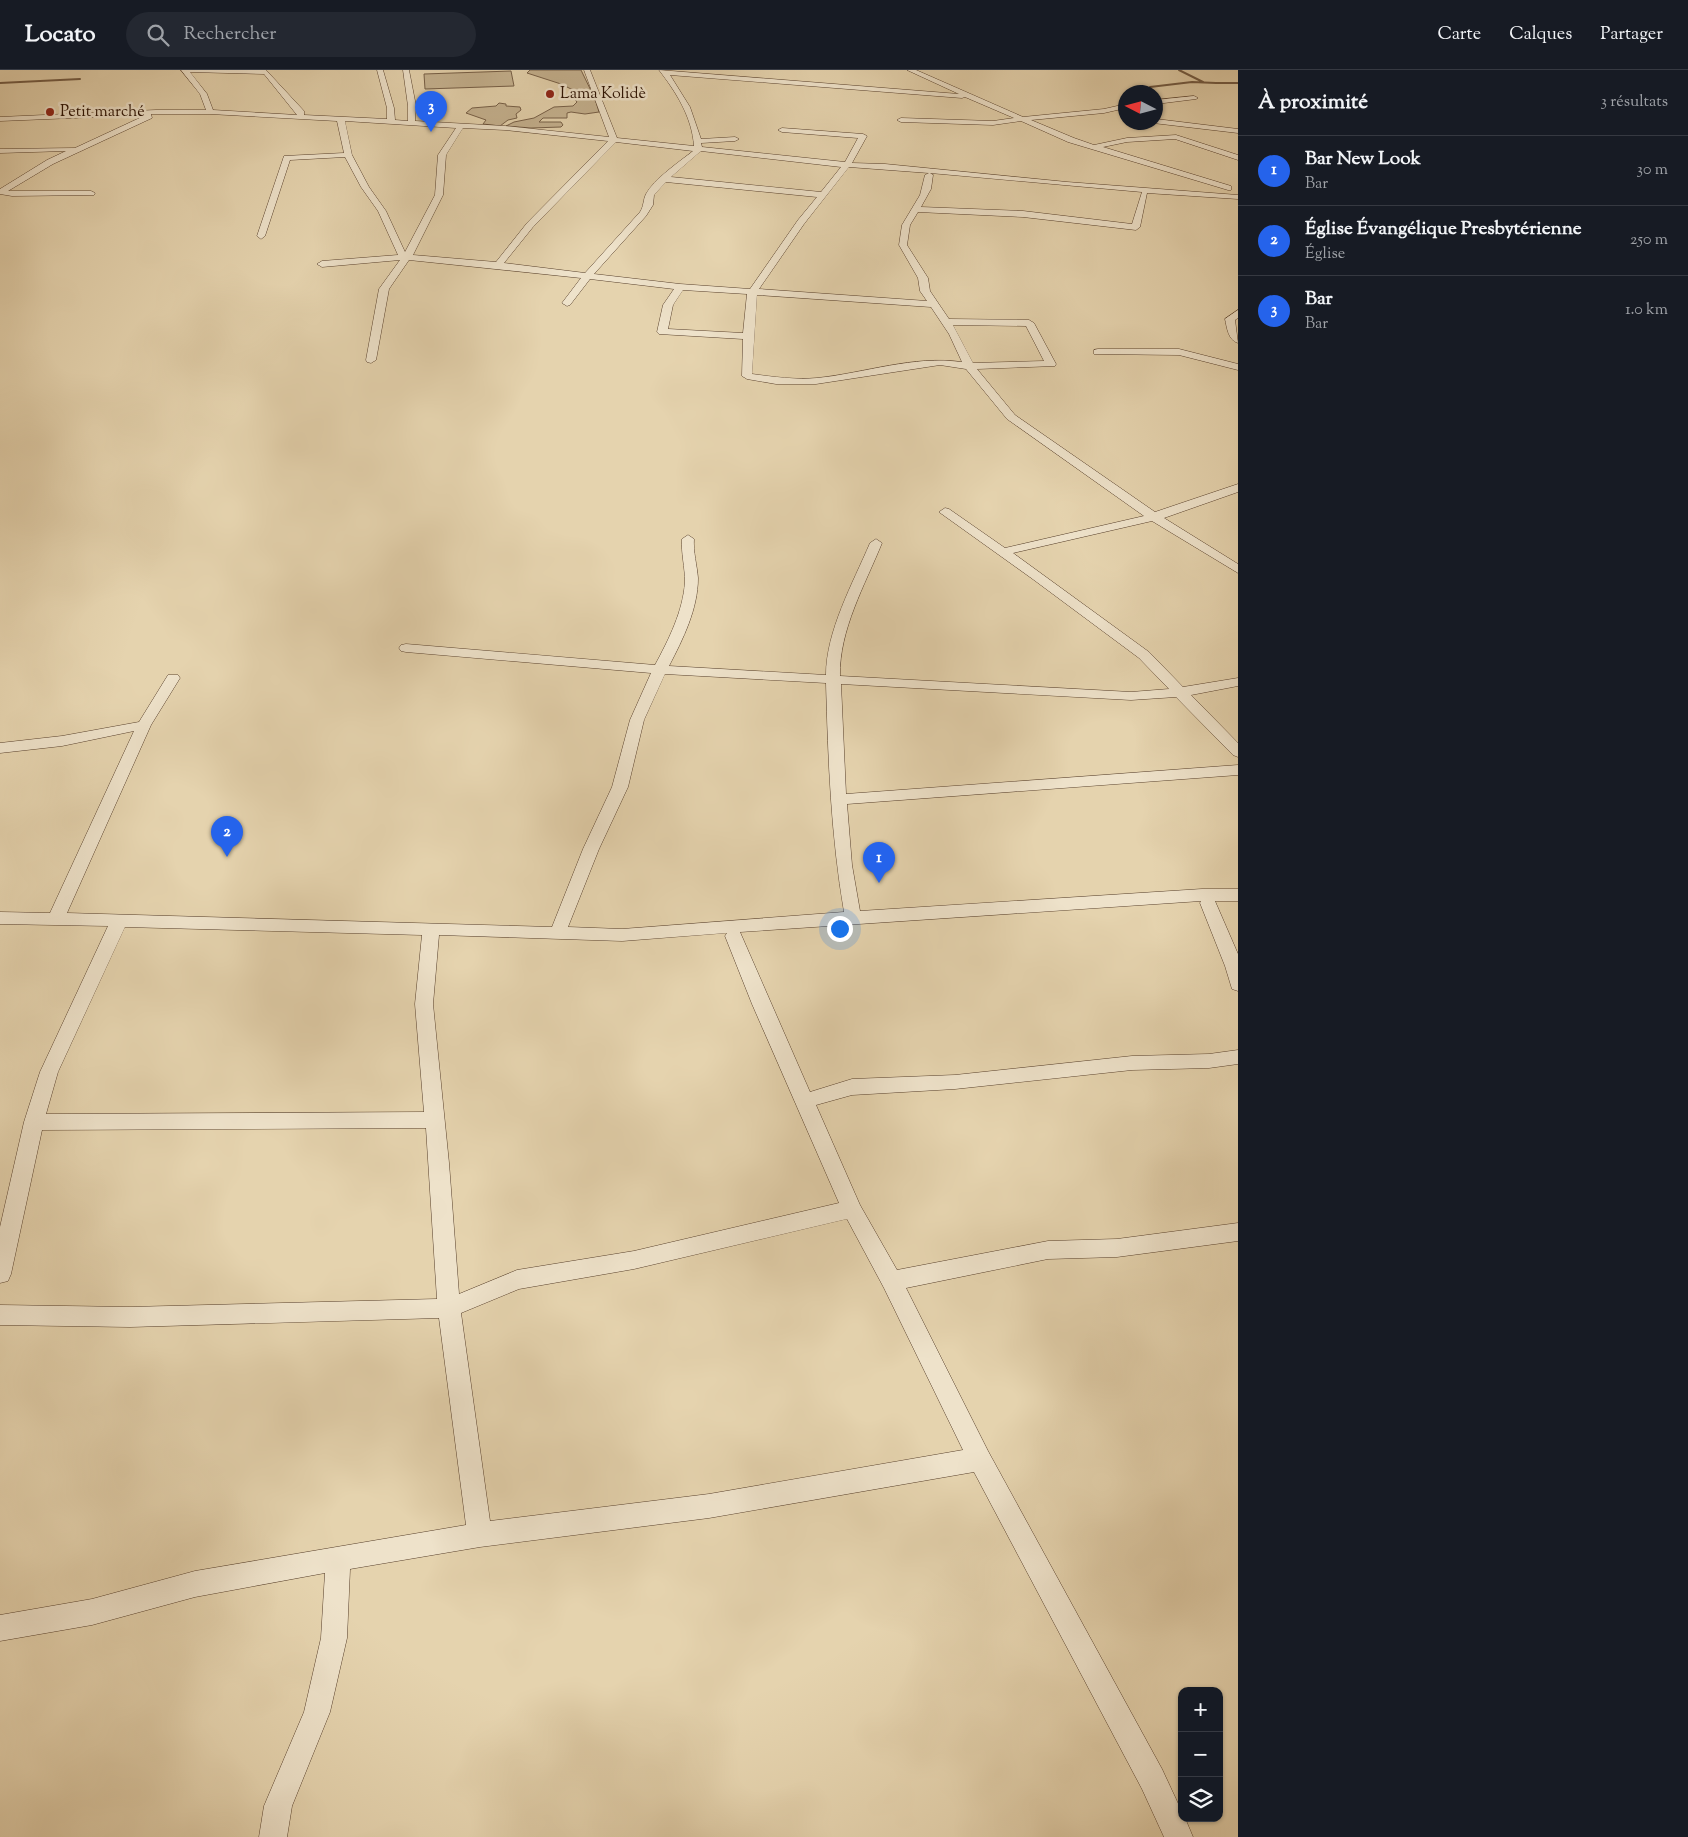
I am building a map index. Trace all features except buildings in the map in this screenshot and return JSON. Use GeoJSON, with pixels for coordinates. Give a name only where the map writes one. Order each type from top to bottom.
{"type":"FeatureCollection","features":[{"type":"Feature","properties":{"kind":"street"},"geometry":{"type":"LineString","coordinates":[[184,70],[196,82],[209,103],[210,112]]}},
{"type":"Feature","properties":{"kind":"street"},"geometry":{"type":"LineString","coordinates":[[184,70],[266,72],[301,113],[300,118]]}},
{"type":"Feature","properties":{"kind":"street"},"geometry":{"type":"LineString","coordinates":[[380,70],[385,78],[384,88],[391,110],[390,122]]}},
{"type":"Feature","properties":{"kind":"street"},"geometry":{"type":"LineString","coordinates":[[406,70],[412,106],[411,123]]}},
{"type":"Feature","properties":{"kind":"street"},"geometry":{"type":"LineString","coordinates":[[587,70],[614,140]]}},
{"type":"Feature","properties":{"kind":"street"},"geometry":{"type":"LineString","coordinates":[[910,70],[1022,119],[1093,147],[1238,191]]}},
{"type":"Feature","properties":{"kind":"street"},"geometry":{"type":"LineString","coordinates":[[664,72],[689,112],[698,141],[698,150]]}},
{"type":"Feature","properties":{"kind":"street"},"geometry":{"type":"LineString","coordinates":[[664,72],[977,98]]}},
{"type":"Feature","properties":{"kind":"street"},"geometry":{"type":"LineString","coordinates":[[1163,101],[1194,98]]}},
{"type":"Feature","properties":{"kind":"street"},"geometry":{"type":"LineString","coordinates":[[902,120],[992,123],[1118,108]]}},
{"type":"Feature","properties":{"kind":"street"},"geometry":{"type":"LineString","coordinates":[[92,193],[12,194],[2,192],[50,162],[156,112]]}},
{"type":"Feature","properties":{"kind":"street"},"geometry":{"type":"LineString","coordinates":[[0,120],[156,112],[210,112],[461,125],[505,128],[929,175],[1238,201]]}},
{"type":"Feature","properties":{"kind":"street"},"geometry":{"type":"LineString","coordinates":[[1074,113],[1117,117]]}},
{"type":"Feature","properties":{"kind":"street"},"geometry":{"type":"LineString","coordinates":[[341,120],[348,155],[365,187],[382,211],[405,257]]}},
{"type":"Feature","properties":{"kind":"street"},"geometry":{"type":"LineString","coordinates":[[1163,122],[1238,131]]}},
{"type":"Feature","properties":{"kind":"street"},"geometry":{"type":"LineString","coordinates":[[371,360],[384,289],[405,257],[439,195],[442,155],[461,125]]}},
{"type":"Feature","properties":{"kind":"street"},"geometry":{"type":"LineString","coordinates":[[782,130],[862,136],[847,165],[801,222],[752,293],[747,376],[776,381],[816,380],[940,362],[969,366],[1051,364],[1029,323],[946,322]]}},
{"type":"Feature","properties":{"kind":"street"},"geometry":{"type":"LineString","coordinates":[[1093,147],[1127,140],[1176,137],[1238,158]]}},
{"type":"Feature","properties":{"kind":"street"},"geometry":{"type":"LineString","coordinates":[[698,141],[736,139]]}},
{"type":"Feature","properties":{"kind":"street"},"geometry":{"type":"LineString","coordinates":[[498,265],[530,225],[614,140]]}},
{"type":"Feature","properties":{"kind":"street"},"geometry":{"type":"LineString","coordinates":[[0,151],[81,148]]}},
{"type":"Feature","properties":{"kind":"street"},"geometry":{"type":"LineString","coordinates":[[567,303],[587,276],[643,214],[649,205],[650,195],[664,178],[698,150]]}},
{"type":"Feature","properties":{"kind":"street"},"geometry":{"type":"LineString","coordinates":[[261,236],[287,158],[348,155]]}},
{"type":"Feature","properties":{"kind":"street"},"geometry":{"type":"LineString","coordinates":[[847,165],[885,166],[1066,184],[1238,197]]}},
{"type":"Feature","properties":{"kind":"street"},"geometry":{"type":"LineString","coordinates":[[929,175],[929,181],[923,197],[906,226],[903,245],[923,278],[925,291],[954,334],[969,366],[1011,418],[1154,517],[1238,569]]}},
{"type":"Feature","properties":{"kind":"street"},"geometry":{"type":"LineString","coordinates":[[664,178],[824,195]]}},
{"type":"Feature","properties":{"kind":"street"},"geometry":{"type":"LineString","coordinates":[[917,209],[1023,214],[1136,227],[1144,194]]}},
{"type":"Feature","properties":{"kind":"street"},"geometry":{"type":"LineString","coordinates":[[322,264],[405,257],[498,265],[680,287],[934,304]]}},
{"type":"Feature","properties":{"kind":"street"},"geometry":{"type":"LineString","coordinates":[[680,287],[668,305],[662,332],[748,336]]}},
{"type":"Feature","properties":{"kind":"street"},"geometry":{"type":"LineString","coordinates":[[1238,313],[1230,319],[1234,335],[1238,340]]}},
{"type":"Feature","properties":{"kind":"street"},"geometry":{"type":"LineString","coordinates":[[1098,352],[1179,352],[1238,367]]}},
{"type":"Feature","properties":{"kind":"street"},"geometry":{"type":"LineString","coordinates":[[1002,552],[1154,517],[1238,488]]}},
{"type":"Feature","properties":{"kind":"street"},"geometry":{"type":"LineString","coordinates":[[945,512],[1144,655],[1182,692],[1238,752]]}},
{"type":"Feature","properties":{"kind":"street"},"geometry":{"type":"LineString","coordinates":[[558,932],[591,849],[620,787],[638,720],[681,622],[691,587],[692,573],[688,566],[688,539]]}},
{"type":"Feature","properties":{"kind":"street"},"geometry":{"type":"LineString","coordinates":[[853,917],[844,865],[839,800],[834,661],[839,633],[876,543]]}},
{"type":"Feature","properties":{"kind":"street"},"geometry":{"type":"LineString","coordinates":[[406,648],[660,670],[1131,696],[1182,692],[1238,682]]}},
{"type":"Feature","properties":{"kind":"street"},"geometry":{"type":"LineString","coordinates":[[56,919],[144,725],[173,678]]}},
{"type":"Feature","properties":{"kind":"street"},"geometry":{"type":"LineString","coordinates":[[0,748],[62,741],[144,725]]}},
{"type":"Feature","properties":{"kind":"street"},"geometry":{"type":"LineString","coordinates":[[839,800],[1238,770]]}},
{"type":"Feature","properties":{"kind":"street"},"geometry":{"type":"LineString","coordinates":[[622,935],[853,917],[1202,895],[1238,895]]}},
{"type":"Feature","properties":{"kind":"street"},"geometry":{"type":"LineString","coordinates":[[0,918],[622,935],[734,936],[1208,903],[1238,903]]}},
{"type":"Feature","properties":{"kind":"street"},"geometry":{"type":"LineString","coordinates":[[1208,903],[1234,966],[1238,984]]}},
{"type":"Feature","properties":{"kind":"street"},"geometry":{"type":"LineString","coordinates":[[0,1274],[34,1122],[48,1072],[120,920]]}},
{"type":"Feature","properties":{"kind":"street"},"geometry":{"type":"LineString","coordinates":[[431,929],[424,1004],[449,1308],[480,1536]]}},
{"type":"Feature","properties":{"kind":"street"},"geometry":{"type":"LineString","coordinates":[[734,936],[761,1004],[852,1209],[892,1281],[980,1459],[1152,1779],[1179,1837]]}},
{"type":"Feature","properties":{"kind":"street"},"geometry":{"type":"LineString","coordinates":[[805,1101],[852,1087],[955,1082],[1132,1063],[1210,1061],[1238,1057]]}},
{"type":"Feature","properties":{"kind":"street"},"geometry":{"type":"LineString","coordinates":[[34,1122],[435,1120]]}},
{"type":"Feature","properties":{"kind":"street"},"geometry":{"type":"LineString","coordinates":[[0,1315],[130,1317],[449,1308],[517,1280],[634,1260],[852,1209]]}},
{"type":"Feature","properties":{"kind":"street"},"geometry":{"type":"LineString","coordinates":[[892,1281],[1048,1250],[1117,1248],[1238,1232]]}},
{"type":"Feature","properties":{"kind":"street"},"geometry":{"type":"LineString","coordinates":[[0,1628],[92,1612],[195,1584],[338,1558],[480,1536],[709,1506],[980,1459]]}},
{"type":"Feature","properties":{"kind":"street"},"geometry":{"type":"LineString","coordinates":[[273,1837],[278,1806],[319,1703],[334,1638],[338,1558]]}},
{"type":"Feature","properties":{"kind":"shaded area"},"geometry":{"type":"Polygon","coordinates":[[[530,70],[581,70],[599,112],[585,114],[571,112],[567,113],[567,118],[543,118],[539,122],[561,122],[563,125],[561,127],[531,128],[506,126],[514,122],[534,118],[554,107],[573,106],[577,102],[573,97],[579,90],[571,89],[527,73],[530,70]]]}},
{"type":"Feature","properties":{"kind":"shaded area"},"geometry":{"type":"Polygon","coordinates":[[[511,71],[514,86],[425,89],[424,74],[511,71]]]}},
{"type":"Feature","properties":{"kind":"shaded area"},"geometry":{"type":"Polygon","coordinates":[[[499,103],[506,104],[506,106],[520,107],[521,110],[516,114],[517,118],[508,120],[500,126],[483,124],[486,120],[466,113],[472,108],[496,106],[499,103]]]}},
{"type":"Feature","properties":{"kind":"waterway"},"geometry":{"type":"LineString","coordinates":[[1179,70],[1203,82]]}},
{"type":"Feature","properties":{"kind":"waterway"},"geometry":{"type":"LineString","coordinates":[[0,83],[80,79]]}},
{"type":"Feature","properties":{"kind":"waterway"},"geometry":{"type":"LineString","coordinates":[[1163,85],[1192,82],[1216,83]]}},
{"type":"Feature","properties":{"kind":"waterway"},"geometry":{"type":"LineString","coordinates":[[1216,83],[1238,83]]}},
{"type":"Feature","properties":{"kind":"place","name":"Lama Kolidè"},"geometry":{"type":"Point","coordinates":[550,94]}},
{"type":"Feature","properties":{"kind":"place","name":"Petit marché"},"geometry":{"type":"Point","coordinates":[50,112]}},
{"type":"Feature","properties":{"kind":"place","name":"Bar"},"geometry":{"type":"Point","coordinates":[431,132]}},
{"type":"Feature","properties":{"kind":"place","name":"Église Évangélique Presbytérienne"},"geometry":{"type":"Point","coordinates":[227,857]}},
{"type":"Feature","properties":{"kind":"place","name":"Bar New Look"},"geometry":{"type":"Point","coordinates":[879,883]}}]}
